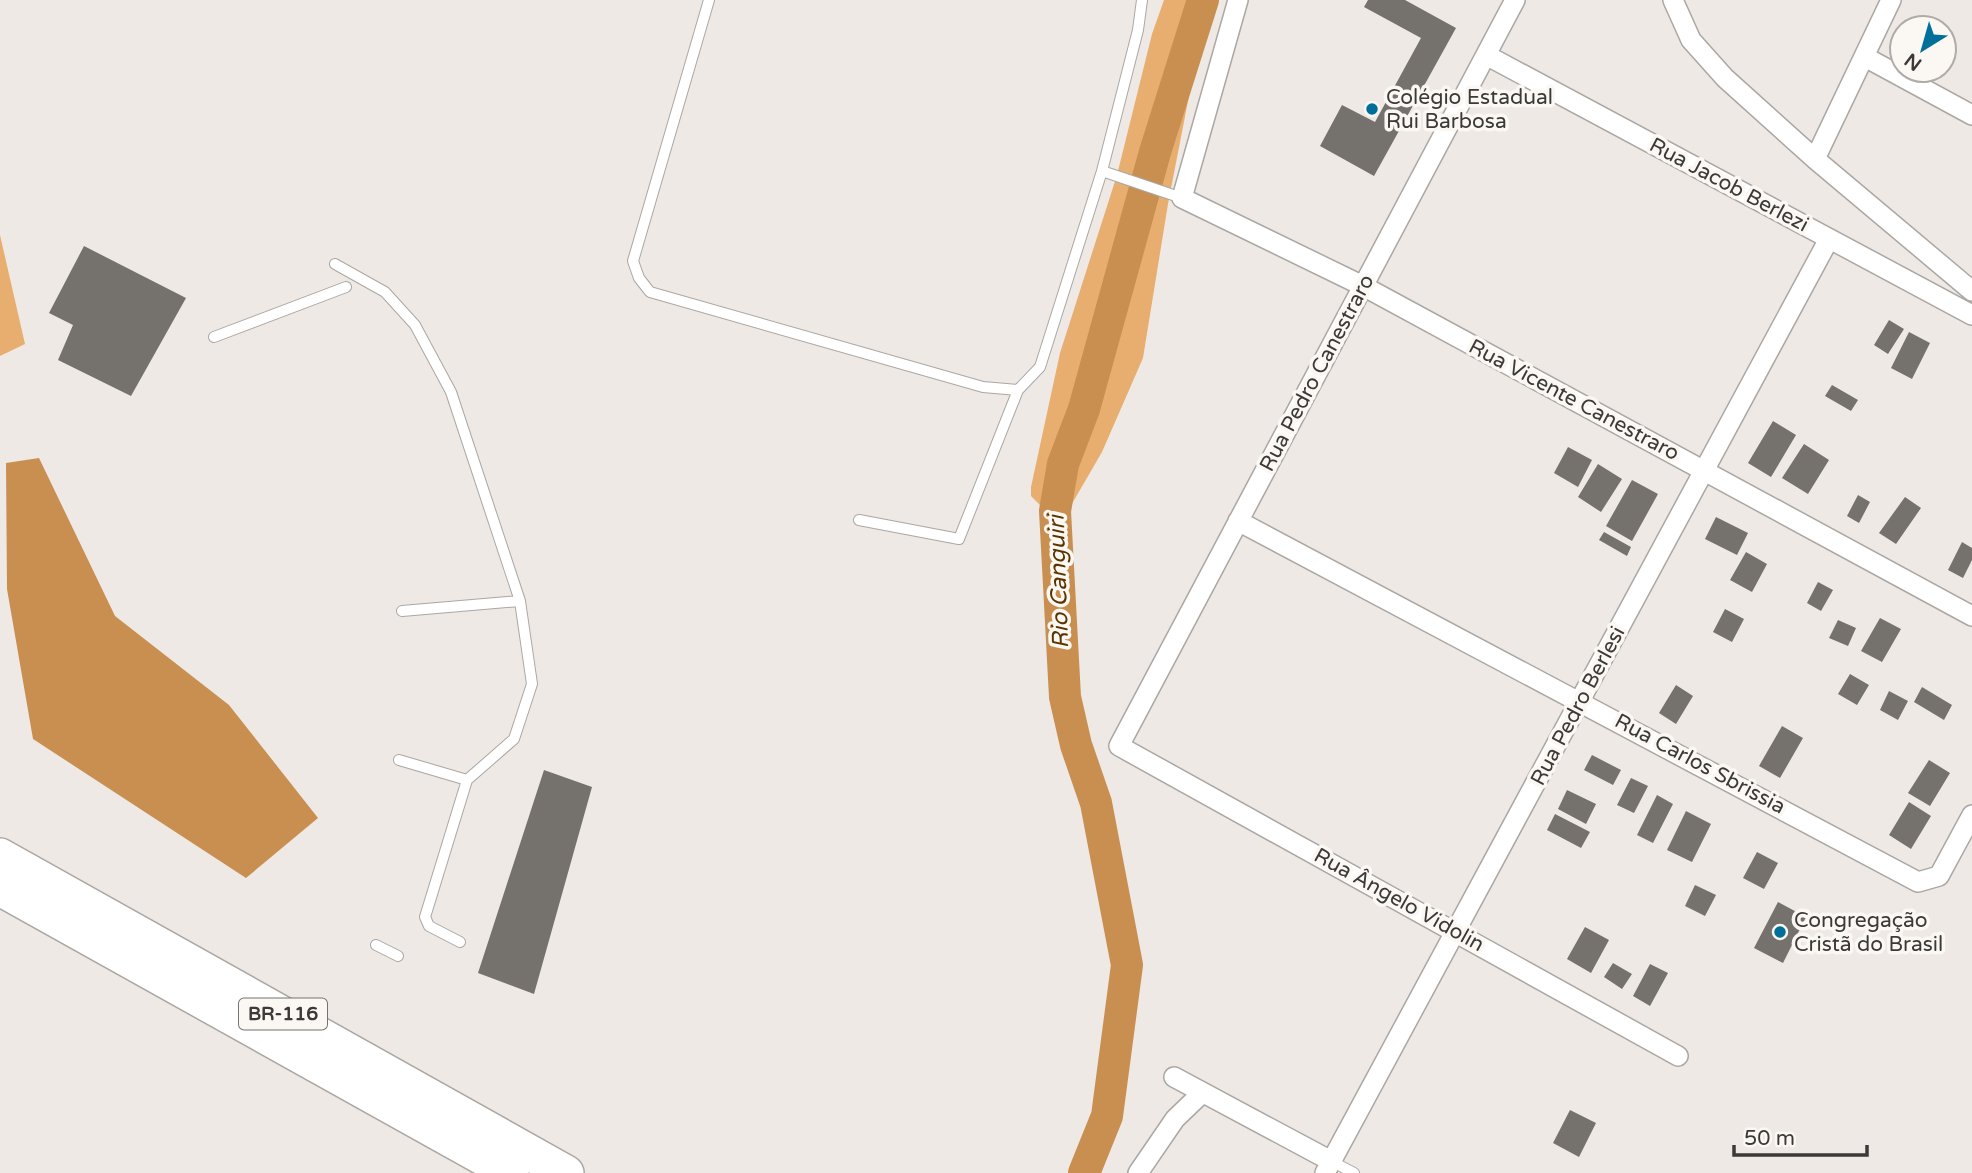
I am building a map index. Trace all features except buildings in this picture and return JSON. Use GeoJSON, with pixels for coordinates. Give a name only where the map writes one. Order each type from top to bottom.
{"type":"FeatureCollection","features":[{"type":"Feature","properties":{"kind":"highway","name":"BR-116"},"geometry":{"type":"LineString","coordinates":[[3,851],[43,880],[566,1173]]}},
{"type":"Feature","properties":{"kind":"highway","name":"BR-116"},"geometry":{"type":"LineString","coordinates":[[0,888],[511,1173]]}},
{"type":"Feature","properties":{"kind":"street"},"geometry":{"type":"LineString","coordinates":[[1176,196],[1238,0]]}},
{"type":"Feature","properties":{"kind":"street","name":"Rua Pedro Canestraro"},"geometry":{"type":"LineString","coordinates":[[1119,746],[1515,0]]}},
{"type":"Feature","properties":{"kind":"street"},"geometry":{"type":"LineString","coordinates":[[1673,0],[1691,40],[1725,78],[1815,159],[1972,291]]}},
{"type":"Feature","properties":{"kind":"street"},"geometry":{"type":"LineString","coordinates":[[1815,159],[1891,0]]}},
{"type":"Feature","properties":{"kind":"street","name":"Rua Jacob Berlezi"},"geometry":{"type":"LineString","coordinates":[[1486,55],[1972,315]]}},
{"type":"Feature","properties":{"kind":"street"},"geometry":{"type":"LineString","coordinates":[[1865,57],[1972,115]]}},
{"type":"Feature","properties":{"kind":"street","name":"Rua Vicente Canestraro"},"geometry":{"type":"LineString","coordinates":[[1176,196],[1363,286],[1972,616]]}},
{"type":"Feature","properties":{"kind":"street","name":"Rua Pedro Berlesi"},"geometry":{"type":"LineString","coordinates":[[1328,1167],[1829,239]]}},
{"type":"Feature","properties":{"kind":"street","name":"Rua Carlos Sbrissia"},"geometry":{"type":"LineString","coordinates":[[1238,521],[1918,882],[1939,876],[1972,815]]}},
{"type":"Feature","properties":{"kind":"street","name":"Rua Ângelo Vidolin"},"geometry":{"type":"LineString","coordinates":[[1119,746],[1678,1056]]}},
{"type":"Feature","properties":{"kind":"street"},"geometry":{"type":"LineString","coordinates":[[1174,1077],[1328,1167]]}},
{"type":"Feature","properties":{"kind":"street"},"geometry":{"type":"LineString","coordinates":[[1138,1173],[1175,1119],[1202,1094]]}},
{"type":"Feature","properties":{"kind":"lane"},"geometry":{"type":"LineString","coordinates":[[709,0],[633,261],[639,278],[650,292],[983,387],[1018,390]]}},
{"type":"Feature","properties":{"kind":"lane"},"geometry":{"type":"LineString","coordinates":[[859,520],[959,539],[1018,390],[1040,367],[1102,171],[1138,30],[1142,0]]}},
{"type":"Feature","properties":{"kind":"lane"},"geometry":{"type":"LineString","coordinates":[[1102,171],[1176,196]]}},
{"type":"Feature","properties":{"kind":"lane"},"geometry":{"type":"LineString","coordinates":[[335,264],[385,292],[415,325],[451,391],[520,601],[532,684],[514,739],[467,780],[425,917],[429,926],[460,942]]}},
{"type":"Feature","properties":{"kind":"lane"},"geometry":{"type":"LineString","coordinates":[[214,337],[346,286]]}},
{"type":"Feature","properties":{"kind":"lane"},"geometry":{"type":"LineString","coordinates":[[402,611],[520,601]]}},
{"type":"Feature","properties":{"kind":"lane"},"geometry":{"type":"LineString","coordinates":[[399,760],[467,780]]}},
{"type":"Feature","properties":{"kind":"lane"},"geometry":{"type":"LineString","coordinates":[[376,945],[398,956]]}},
{"type":"Feature","properties":{"kind":"lane"},"geometry":{"type":"LineString","coordinates":[[1328,1167],[1354,1173]]}},
{"type":"Feature","properties":{"kind":"shaded area"},"geometry":{"type":"Polygon","coordinates":[[[1164,0],[1211,0],[1201,34],[1168,204],[1143,358],[1102,452],[1062,521],[1051,516],[1031,496],[1031,487],[1060,353],[1117,175],[1152,34],[1164,0]]]}},
{"type":"Feature","properties":{"kind":"shaded area"},"geometry":{"type":"Polygon","coordinates":[[[0,235],[25,344],[0,356],[0,235]]]}},
{"type":"Feature","properties":{"kind":"shaded area"},"geometry":{"type":"Polygon","coordinates":[[[39,458],[115,616],[229,705],[318,818],[246,878],[33,739],[7,589],[6,463],[39,458]]]}},
{"type":"Feature","properties":{"kind":"waterway","name":"Rio Canguiri"},"geometry":{"type":"LineString","coordinates":[[1084,1173],[1107,1116],[1127,965],[1096,803],[1076,745],[1065,697],[1055,511],[1063,464],[1084,409],[1155,152],[1203,0]]}},
{"type":"Feature","properties":{"kind":"place","name":"Colégio Estadual Rui Barbosa"},"geometry":{"type":"Point","coordinates":[1372,109]}},
{"type":"Feature","properties":{"kind":"place","name":"Congregação Cristã do Brasil"},"geometry":{"type":"Point","coordinates":[1780,932]}}]}
